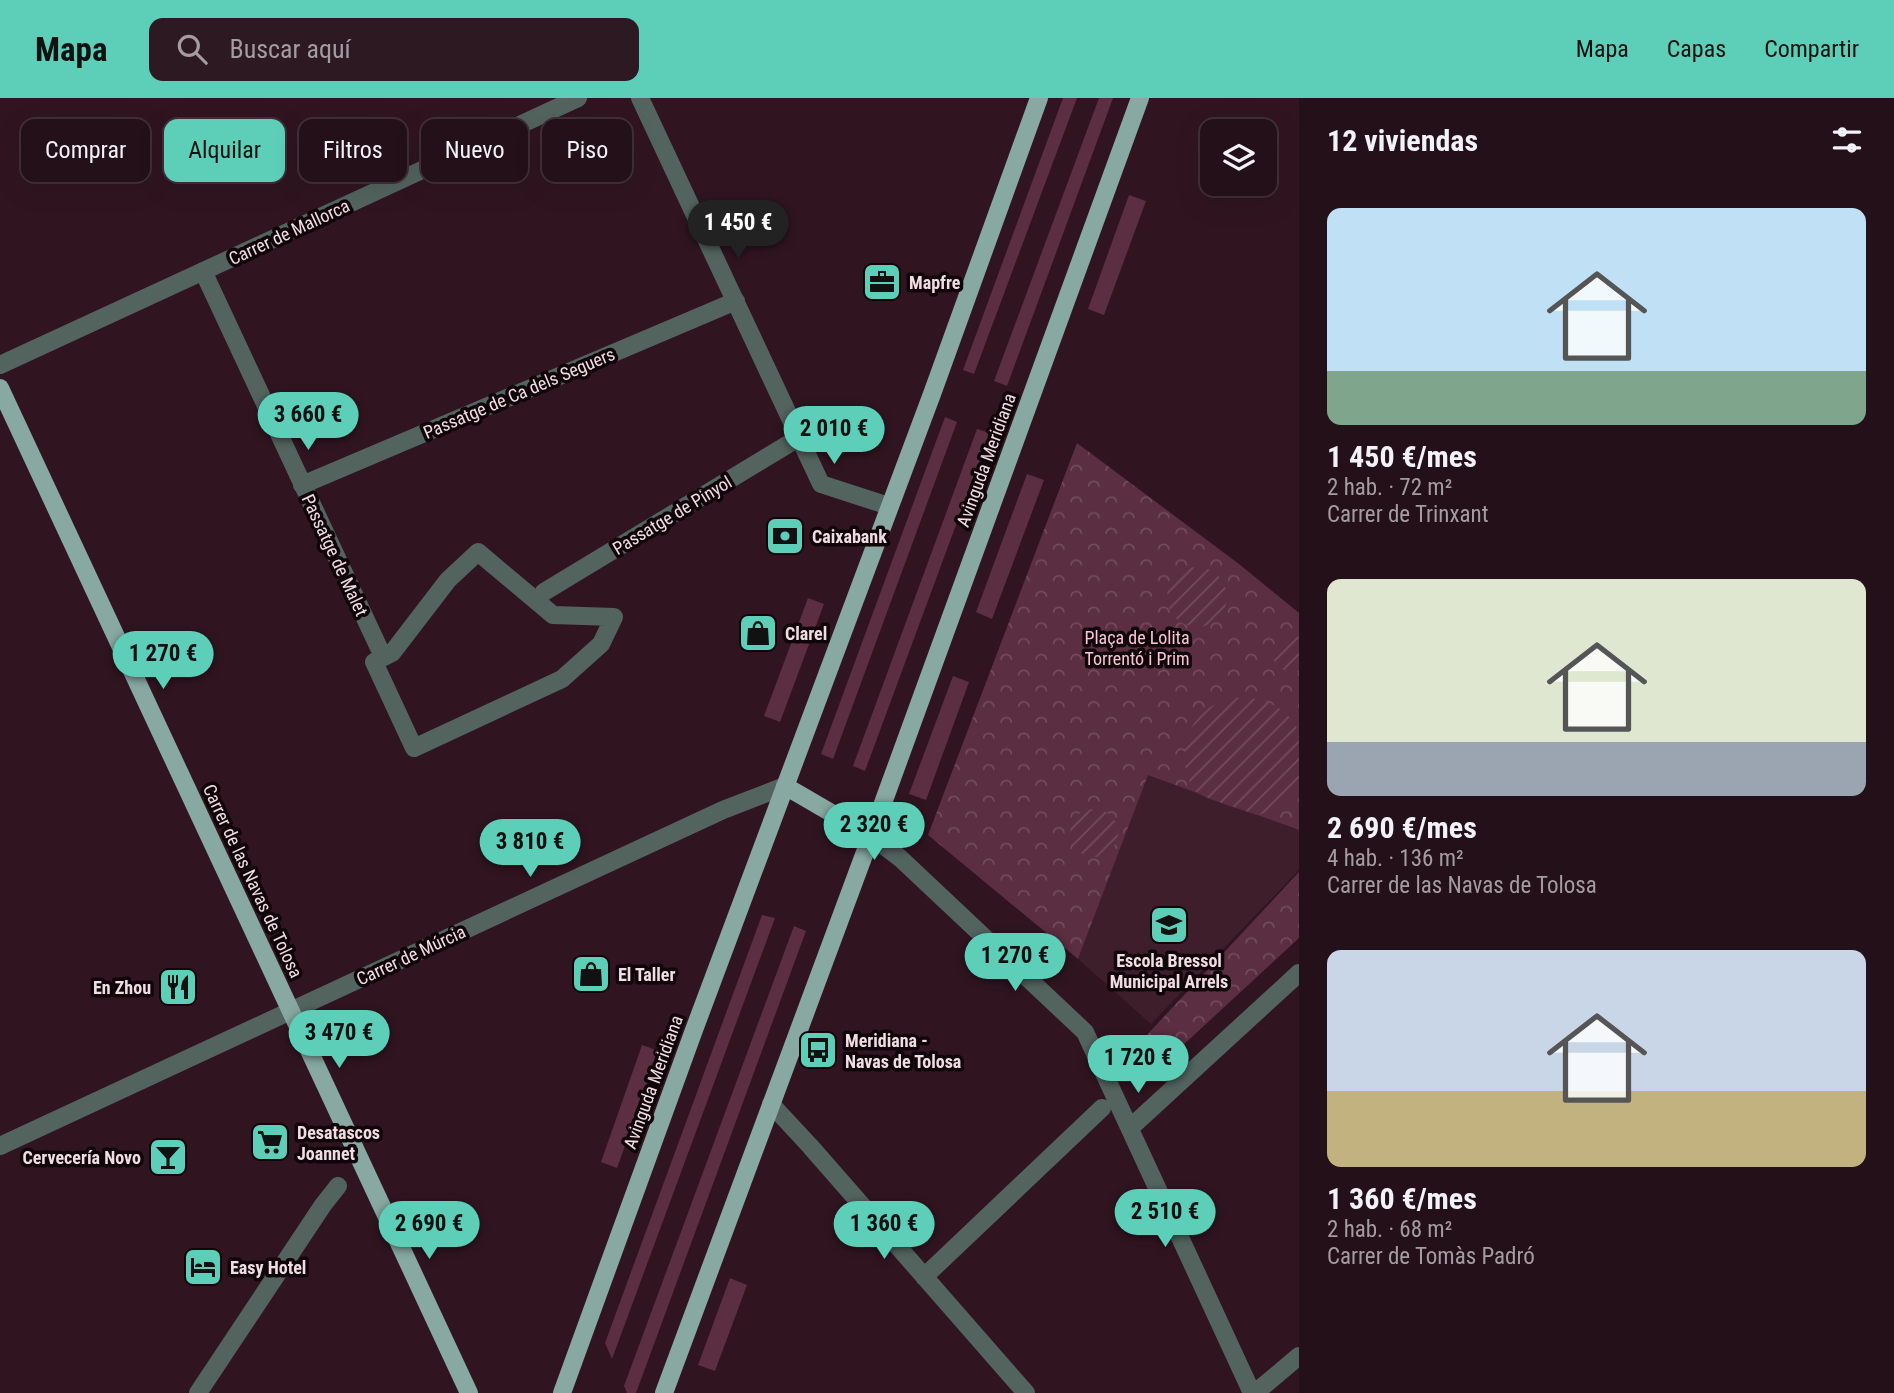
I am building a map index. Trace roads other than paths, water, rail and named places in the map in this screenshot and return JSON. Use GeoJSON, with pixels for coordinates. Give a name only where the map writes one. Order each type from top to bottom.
{"type":"FeatureCollection","features":[{"type":"Feature","properties":{"kind":"main road","name":"Avinguda Meridiana"},"geometry":{"type":"LineString","coordinates":[[562,1393],[1039,98]]}},
{"type":"Feature","properties":{"kind":"main road","name":"Avinguda Meridiana"},"geometry":{"type":"LineString","coordinates":[[664,1393],[871,836],[1140,98]]}},
{"type":"Feature","properties":{"kind":"main road","name":"Carrer de las Navas de Tolosa"},"geometry":{"type":"LineString","coordinates":[[0,388],[469,1393]]}},
{"type":"Feature","properties":{"kind":"main road"},"geometry":{"type":"LineString","coordinates":[[785,786],[871,836]]}},
{"type":"Feature","properties":{"kind":"street","name":"Carrer de Mallorca"},"geometry":{"type":"LineString","coordinates":[[0,365],[578,98]]}},
{"type":"Feature","properties":{"kind":"street"},"geometry":{"type":"LineString","coordinates":[[640,98],[821,484],[889,506]]}},
{"type":"Feature","properties":{"kind":"street","name":"Passatge de Malet"},"geometry":{"type":"LineString","coordinates":[[203,271],[379,648]]}},
{"type":"Feature","properties":{"kind":"street","name":"Passatge de Ca dels Seguers"},"geometry":{"type":"LineString","coordinates":[[302,485],[736,301]]}},
{"type":"Feature","properties":{"kind":"street","name":"Passatge de Pinyol"},"geometry":{"type":"LineString","coordinates":[[544,592],[800,437]]}},
{"type":"Feature","properties":{"kind":"street"},"geometry":{"type":"LineString","coordinates":[[478,552],[553,615],[614,617],[601,644],[562,679],[414,748],[374,662],[392,653],[447,580],[478,552]]}},
{"type":"Feature","properties":{"kind":"street","name":"Carrer de Múrcia"},"geometry":{"type":"LineString","coordinates":[[0,1146],[723,810],[785,786]]}},
{"type":"Feature","properties":{"kind":"street"},"geometry":{"type":"LineString","coordinates":[[871,836],[900,858],[1085,1032],[1254,1393],[1299,1356]]}},
{"type":"Feature","properties":{"kind":"street"},"geometry":{"type":"LineString","coordinates":[[1130,1128],[1299,972]]}},
{"type":"Feature","properties":{"kind":"street"},"geometry":{"type":"LineString","coordinates":[[771,1104],[1026,1393]]}},
{"type":"Feature","properties":{"kind":"street"},"geometry":{"type":"LineString","coordinates":[[923,1277],[1102,1108]]}},
{"type":"Feature","properties":{"kind":"street"},"geometry":{"type":"LineString","coordinates":[[198,1393],[338,1186]]}},
{"type":"Feature","properties":{"kind":"place","name":"Mapfre"},"geometry":{"type":"Point","coordinates":[882,282]}},
{"type":"Feature","properties":{"kind":"place","name":"Caixabank"},"geometry":{"type":"Point","coordinates":[785,536]}},
{"type":"Feature","properties":{"kind":"place","name":"Clarel"},"geometry":{"type":"Point","coordinates":[758,633]}},
{"type":"Feature","properties":{"kind":"place","name":"Escola Bressol Municipal Arrels"},"geometry":{"type":"Point","coordinates":[1169,925]}},
{"type":"Feature","properties":{"kind":"place","name":"El Taller"},"geometry":{"type":"Point","coordinates":[591,974]}},
{"type":"Feature","properties":{"kind":"place","name":"En Zhou"},"geometry":{"type":"Point","coordinates":[178,987]}},
{"type":"Feature","properties":{"kind":"place","name":"Meridiana - Navas de Tolosa"},"geometry":{"type":"Point","coordinates":[818,1050]}},
{"type":"Feature","properties":{"kind":"place","name":"Desatascos Joannet"},"geometry":{"type":"Point","coordinates":[270,1142]}},
{"type":"Feature","properties":{"kind":"place","name":"Cervecería Novo"},"geometry":{"type":"Point","coordinates":[168,1157]}},
{"type":"Feature","properties":{"kind":"place","name":"Easy Hotel"},"geometry":{"type":"Point","coordinates":[203,1267]}},
{"type":"Feature","properties":{"kind":"park label","name":"Plaça de Lolita Torrentó i Prim"},"geometry":{"type":"Point","coordinates":[1137,647]}}]}
